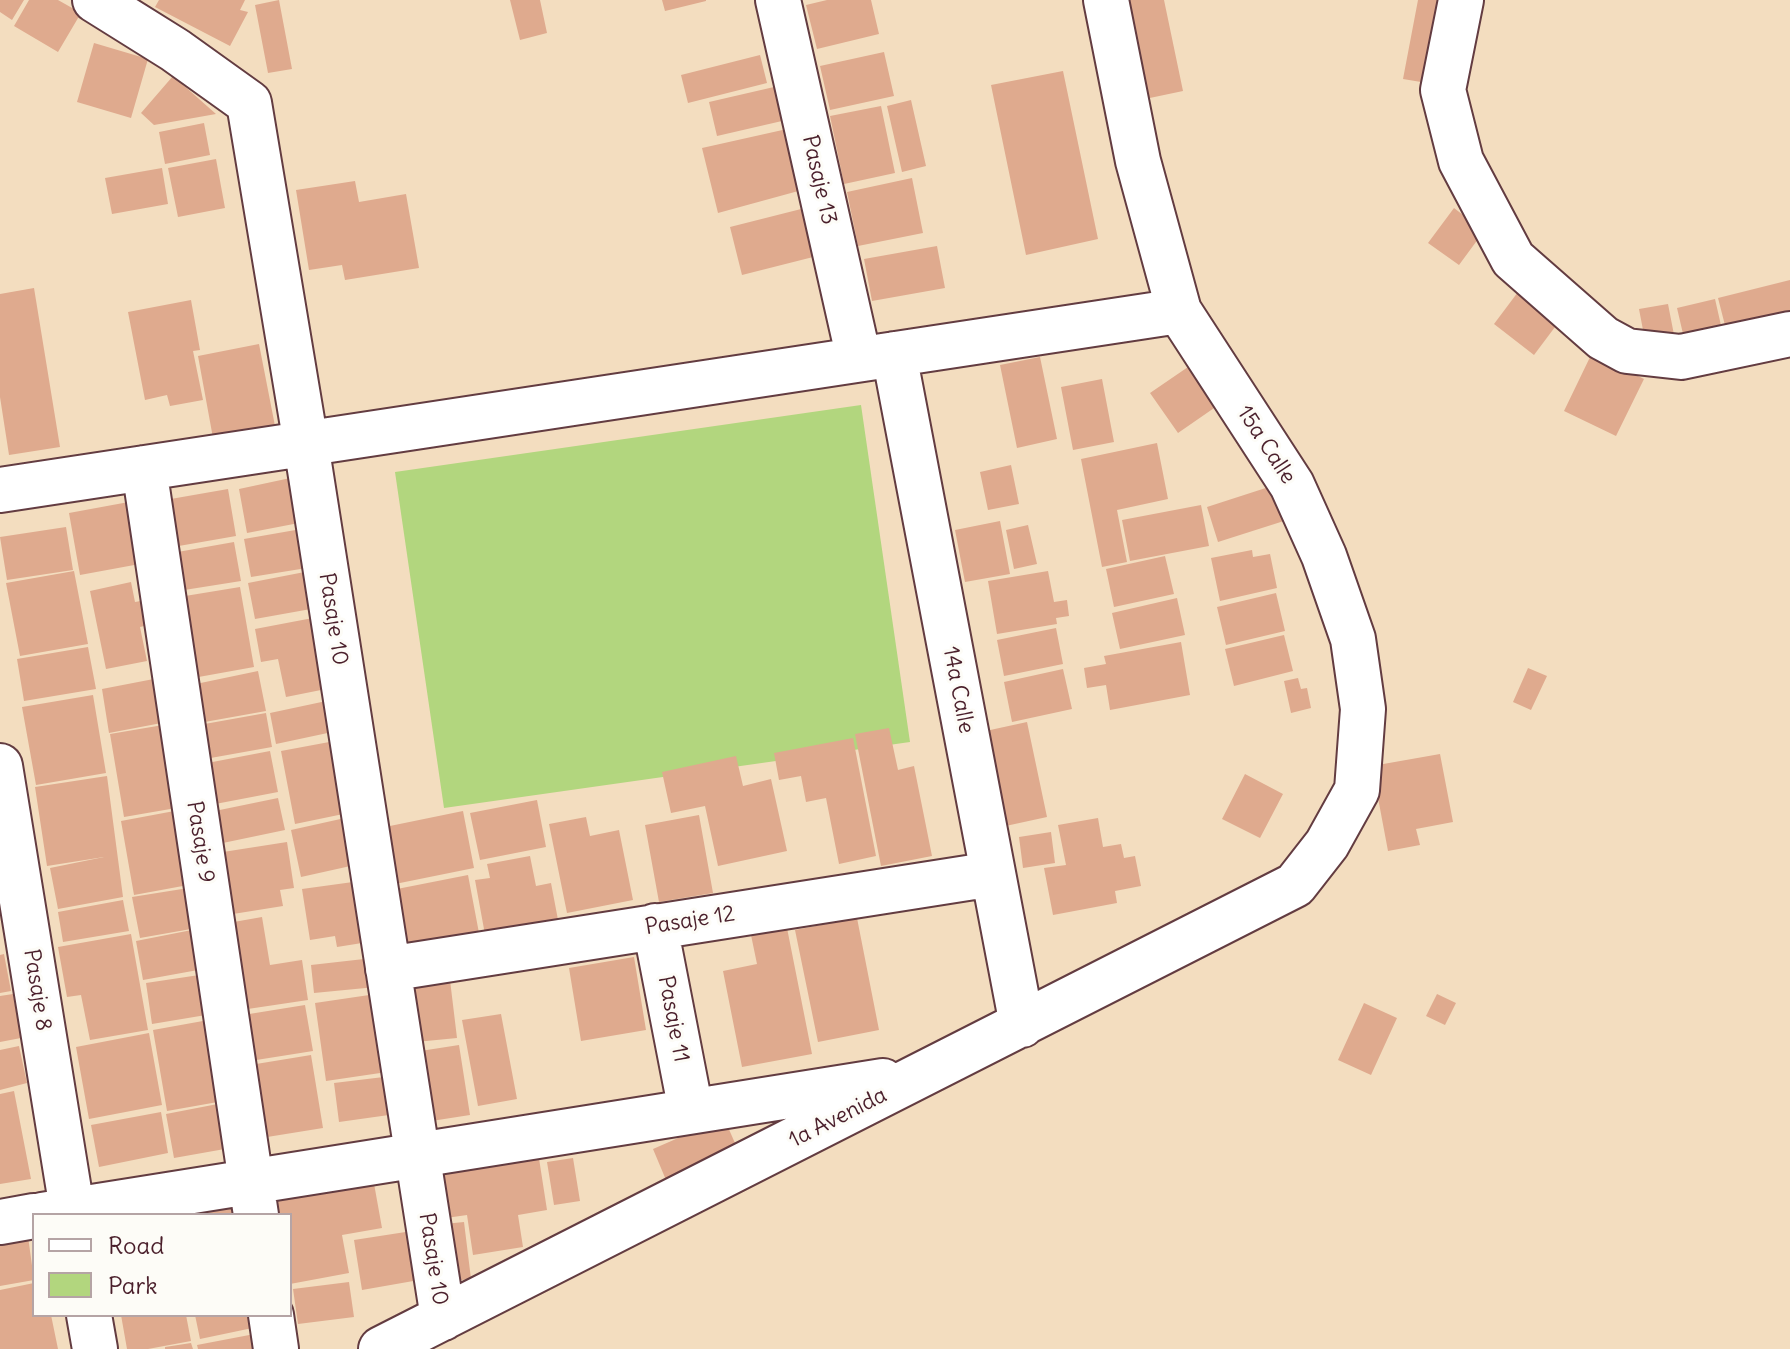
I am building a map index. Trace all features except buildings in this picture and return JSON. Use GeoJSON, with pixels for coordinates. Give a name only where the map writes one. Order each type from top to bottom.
{"type":"FeatureCollection","features":[{"type":"Feature","properties":{"kind":"street","name":"Pasaje 10"},"geometry":{"type":"LineString","coordinates":[[95,0],[175,50],[249,103],[306,444],[443,1318]]}},
{"type":"Feature","properties":{"kind":"street","name":"Pasaje 13"},"geometry":{"type":"LineString","coordinates":[[778,0],[876,357]]}},
{"type":"Feature","properties":{"kind":"street","name":"15a Calle"},"geometry":{"type":"LineString","coordinates":[[1106,0],[1138,161],[1179,311],[1292,485],[1324,556],[1353,639],[1363,709],[1357,790],[1327,844],[1295,885]]}},
{"type":"Feature","properties":{"kind":"street"},"geometry":{"type":"LineString","coordinates":[[1461,0],[1443,90],[1461,161],[1513,259],[1603,338],[1627,351],[1681,357],[1790,334]]}},
{"type":"Feature","properties":{"kind":"street"},"geometry":{"type":"LineString","coordinates":[[0,490],[1179,311]]}},
{"type":"Feature","properties":{"kind":"street","name":"14a Calle"},"geometry":{"type":"LineString","coordinates":[[876,357],[993,874],[1022,1025]]}},
{"type":"Feature","properties":{"kind":"street","name":"Pasaje 9"},"geometry":{"type":"LineString","coordinates":[[144,468],[253,1198]]}},
{"type":"Feature","properties":{"kind":"street","name":"Pasaje 8"},"geometry":{"type":"LineString","coordinates":[[0,766],[55,1213]]}},
{"type":"Feature","properties":{"kind":"street","name":"Pasaje 12"},"geometry":{"type":"LineString","coordinates":[[388,969],[993,874]]}},
{"type":"Feature","properties":{"kind":"street","name":"1a Avenida"},"geometry":{"type":"LineString","coordinates":[[381,1349],[1295,885]]}},
{"type":"Feature","properties":{"kind":"street","name":"Pasaje 11"},"geometry":{"type":"LineString","coordinates":[[655,926],[691,1111]]}},
{"type":"Feature","properties":{"kind":"street"},"geometry":{"type":"LineString","coordinates":[[67,1213],[253,1198],[417,1155],[924,1075]]}},
{"type":"Feature","properties":{"kind":"street"},"geometry":{"type":"LineString","coordinates":[[0,1222],[32,1217]]}},
{"type":"Feature","properties":{"kind":"street"},"geometry":{"type":"LineString","coordinates":[[89,1317],[95,1349]]}},
{"type":"Feature","properties":{"kind":"street"},"geometry":{"type":"LineString","coordinates":[[271,1317],[276,1349]]}},
{"type":"Feature","properties":{"kind":"green space"},"geometry":{"type":"Polygon","coordinates":[[[861,405],[910,742],[444,808],[395,472],[861,405]]]}}]}
